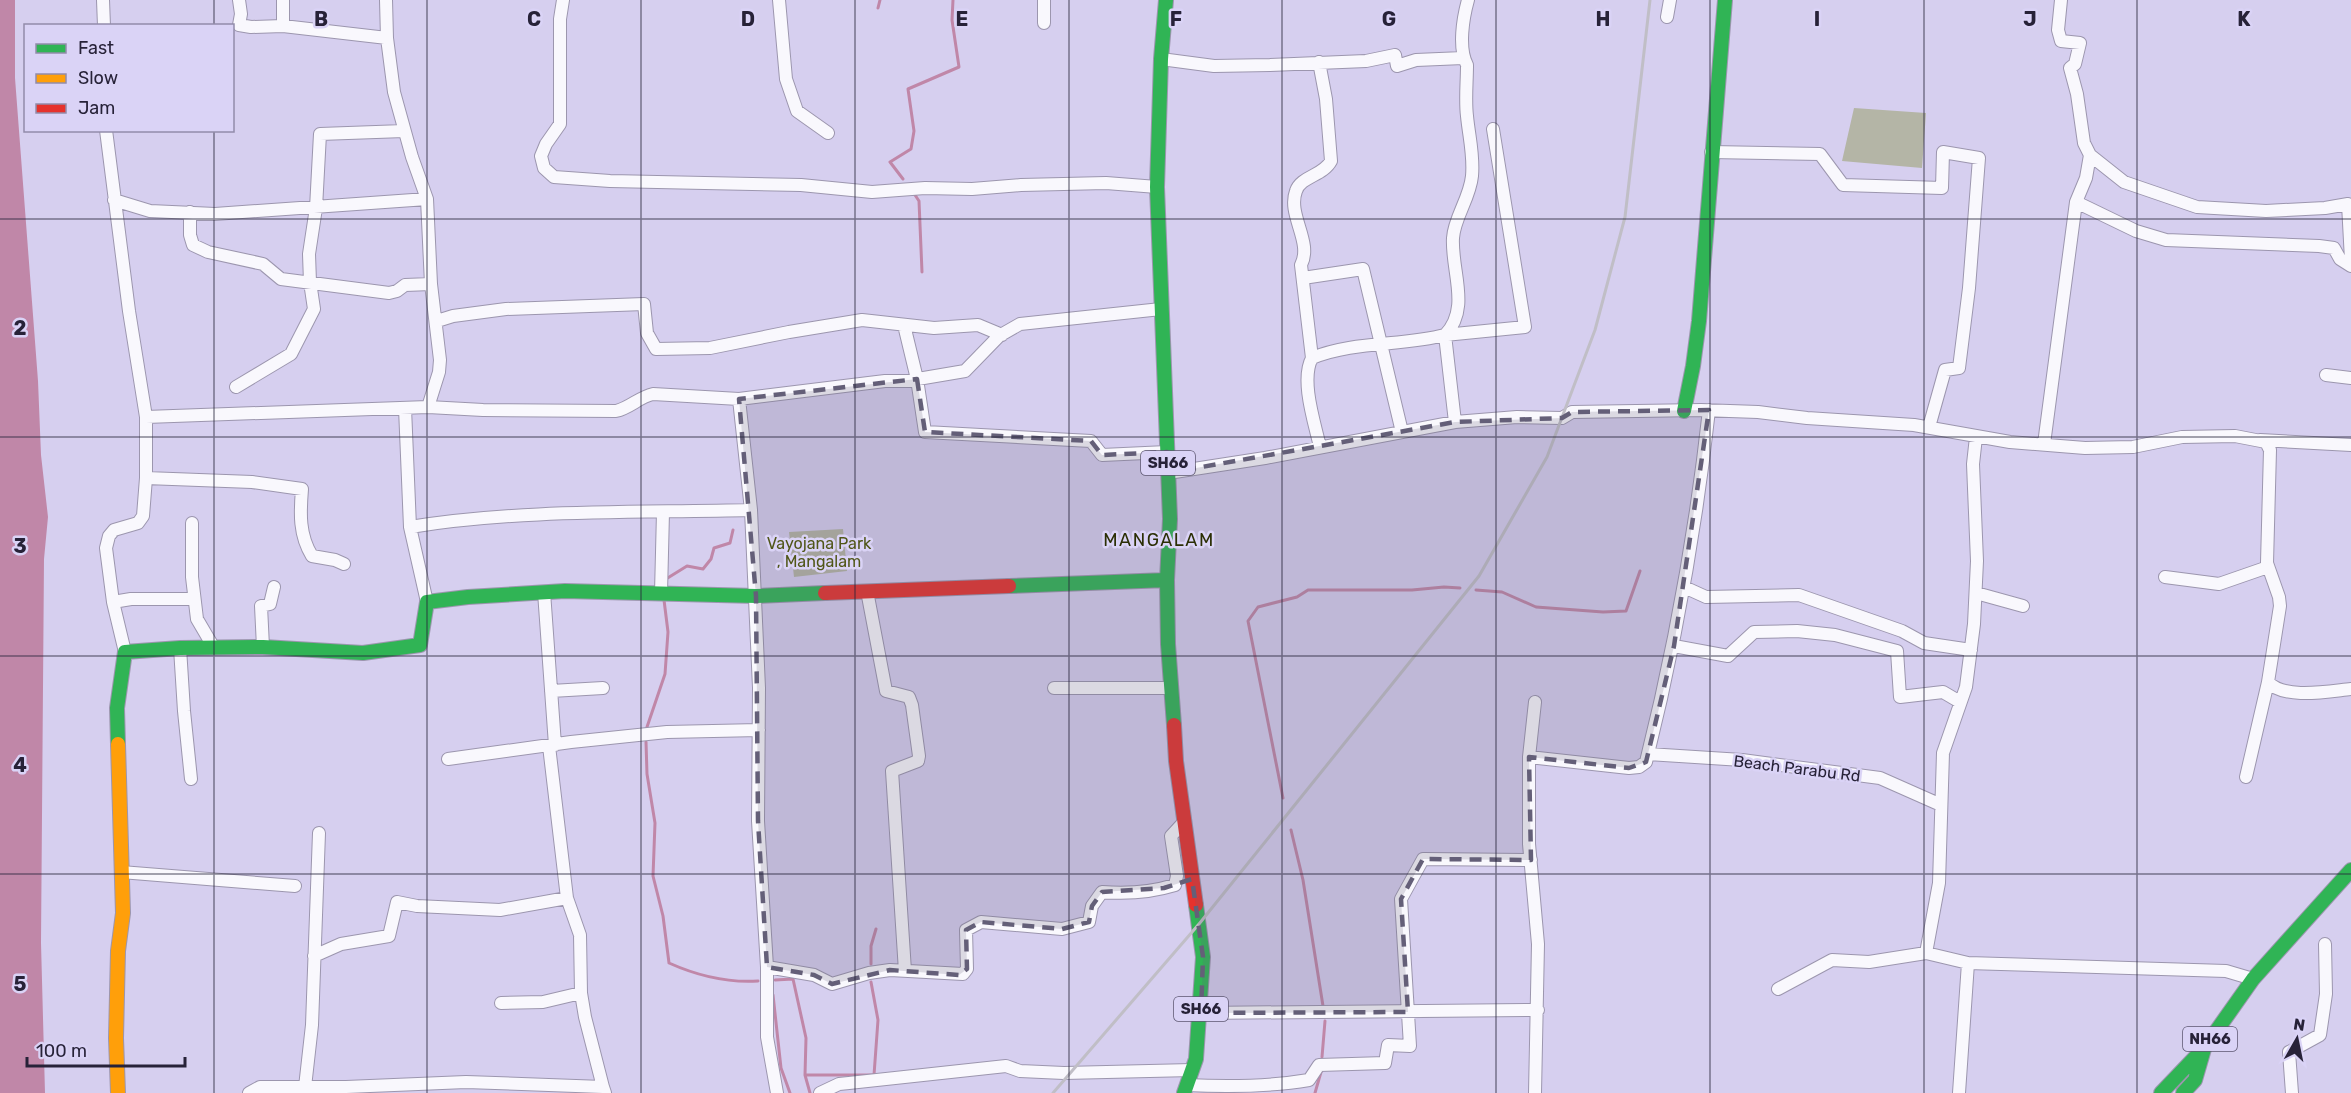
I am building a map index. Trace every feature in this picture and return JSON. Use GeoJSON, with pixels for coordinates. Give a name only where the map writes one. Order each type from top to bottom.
{"type":"FeatureCollection","features":[{"type":"Feature","properties":{"kind":"main road","name":"SH66"},"geometry":{"type":"LineString","coordinates":[[1166,0],[1161,59],[1157,187],[1170,519],[1167,580],[1170,688],[1183,823],[1203,957],[1196,1059],[1186,1089]]}},
{"type":"Feature","properties":{"kind":"main road"},"geometry":{"type":"LineString","coordinates":[[1684,411],[1694,366],[1725,0]]}},
{"type":"Feature","properties":{"kind":"main road"},"geometry":{"type":"LineString","coordinates":[[118,1093],[116,1038],[118,951],[123,913],[117,708],[124,652],[180,648],[263,647],[363,653],[420,645],[427,602],[468,597],[543,592],[756,596],[1167,580]]}},
{"type":"Feature","properties":{"kind":"main road","name":"NH66"},"geometry":{"type":"LineString","coordinates":[[2161,1093],[2205,1047],[2253,979],[2351,870]]}},
{"type":"Feature","properties":{"kind":"main road"},"geometry":{"type":"LineString","coordinates":[[2183,1093],[2195,1080],[2205,1047]]}},
{"type":"Feature","properties":{"kind":"street"},"geometry":{"type":"LineString","coordinates":[[103,0],[104,24]]}},
{"type":"Feature","properties":{"kind":"street"},"geometry":{"type":"LineString","coordinates":[[239,0],[241,14],[239,25],[283,26],[387,38]]}},
{"type":"Feature","properties":{"kind":"street"},"geometry":{"type":"LineString","coordinates":[[283,0],[283,26]]}},
{"type":"Feature","properties":{"kind":"street"},"geometry":{"type":"LineString","coordinates":[[386,0],[387,38],[394,92],[404,131],[427,199],[431,284],[437,321],[440,372],[428,407]]}},
{"type":"Feature","properties":{"kind":"street"},"geometry":{"type":"LineString","coordinates":[[563,0],[560,19],[560,124],[546,144],[541,156],[544,168],[554,177],[610,181],[801,185],[872,192],[925,188],[972,189],[1021,185],[1106,183],[1157,187]]}},
{"type":"Feature","properties":{"kind":"street"},"geometry":{"type":"LineString","coordinates":[[779,0],[786,79],[797,111],[828,133]]}},
{"type":"Feature","properties":{"kind":"street"},"geometry":{"type":"LineString","coordinates":[[1044,0],[1044,23]]}},
{"type":"Feature","properties":{"kind":"street"},"geometry":{"type":"LineString","coordinates":[[1455,422],[1445,336],[1457,316],[1459,296],[1453,236],[1467,201],[1472,179],[1473,154],[1467,114],[1467,65],[1463,58],[1464,16],[1468,0]]}},
{"type":"Feature","properties":{"kind":"street"},"geometry":{"type":"LineString","coordinates":[[1667,17],[1670,0]]}},
{"type":"Feature","properties":{"kind":"street"},"geometry":{"type":"LineString","coordinates":[[2061,0],[2058,30],[2061,41],[2079,43],[2075,63],[2070,68],[2077,94],[2084,143],[2090,155],[2124,182],[2197,207],[2266,211],[2325,208],[2350,204],[2351,260]]}},
{"type":"Feature","properties":{"kind":"street"},"geometry":{"type":"LineString","coordinates":[[1161,59],[1214,66],[1366,61],[1395,55],[1397,66],[1416,60],[1463,58]]}},
{"type":"Feature","properties":{"kind":"street"},"geometry":{"type":"LineString","coordinates":[[1319,62],[1326,99],[1331,161],[1322,172],[1299,183],[1294,206],[1306,256],[1301,265],[1312,358],[1308,368],[1308,391],[1320,447]]}},
{"type":"Feature","properties":{"kind":"street"},"geometry":{"type":"LineString","coordinates":[[1312,358],[1322,354],[1381,345],[1525,327],[1493,129]]}},
{"type":"Feature","properties":{"kind":"street"},"geometry":{"type":"LineString","coordinates":[[236,387],[291,354],[314,309],[309,254],[316,208],[320,134],[404,131]]}},
{"type":"Feature","properties":{"kind":"street"},"geometry":{"type":"LineString","coordinates":[[106,132],[146,417],[146,478],[143,516],[138,523],[114,530],[109,536],[106,548],[113,602],[124,652]]}},
{"type":"Feature","properties":{"kind":"street"},"geometry":{"type":"LineString","coordinates":[[1711,152],[1820,154],[1843,185],[1941,188],[1943,152],[1979,158],[1969,288],[1959,368],[1944,370],[1929,427]]}},
{"type":"Feature","properties":{"kind":"street"},"geometry":{"type":"LineString","coordinates":[[2044,444],[2076,202],[2086,177],[2090,155]]}},
{"type":"Feature","properties":{"kind":"street"},"geometry":{"type":"LineString","coordinates":[[114,200],[150,211],[215,214],[427,199]]}},
{"type":"Feature","properties":{"kind":"street"},"geometry":{"type":"LineString","coordinates":[[2076,202],[2136,231],[2166,240],[2319,246],[2334,249],[2340,259],[2351,266]]}},
{"type":"Feature","properties":{"kind":"street"},"geometry":{"type":"LineString","coordinates":[[190,212],[190,235],[193,245],[198,249],[263,264],[281,279],[390,293],[405,285],[431,284]]}},
{"type":"Feature","properties":{"kind":"street"},"geometry":{"type":"LineString","coordinates":[[1303,278],[1363,269],[1402,432]]}},
{"type":"Feature","properties":{"kind":"street"},"geometry":{"type":"LineString","coordinates":[[437,321],[453,316],[506,309],[644,304],[647,333],[656,349],[710,348],[862,320],[934,328],[978,325],[1002,334]]}},
{"type":"Feature","properties":{"kind":"street"},"geometry":{"type":"LineString","coordinates":[[146,417],[428,407],[483,410],[616,411],[652,394],[740,399],[917,379],[965,371],[992,342],[1020,324],[1161,309]]}},
{"type":"Feature","properties":{"kind":"street"},"geometry":{"type":"LineString","coordinates":[[904,325],[917,379],[925,432],[1091,441],[1102,455],[1167,452]]}},
{"type":"Feature","properties":{"kind":"street"},"geometry":{"type":"LineString","coordinates":[[2326,375],[2351,378]]}},
{"type":"Feature","properties":{"kind":"street"},"geometry":{"type":"LineString","coordinates":[[740,399],[751,510],[756,596],[759,730],[758,821],[768,967],[767,1037],[777,1093]]}},
{"type":"Feature","properties":{"kind":"street"},"geometry":{"type":"LineString","coordinates":[[405,408],[410,527],[427,602]]}},
{"type":"Feature","properties":{"kind":"street"},"geometry":{"type":"LineString","coordinates":[[1529,757],[1629,768],[1640,767],[1646,762],[1674,646],[1700,490],[1709,410]]}},
{"type":"Feature","properties":{"kind":"street"},"geometry":{"type":"LineString","coordinates":[[1168,473],[1455,422],[1517,417],[1562,418],[1572,412],[1709,410],[1758,412],[1929,427],[2010,442],[2104,449],[2133,447],[2182,437],[2235,436],[2260,440],[2351,445]]}},
{"type":"Feature","properties":{"kind":"street"},"geometry":{"type":"LineString","coordinates":[[1926,953],[1939,883],[1944,745],[1968,677],[1971,650],[1976,593],[1977,530],[1973,464],[1976,437]]}},
{"type":"Feature","properties":{"kind":"street"},"geometry":{"type":"LineString","coordinates":[[2246,777],[2268,682],[2280,606],[2268,567],[2270,450],[2266,442],[2260,440]]}},
{"type":"Feature","properties":{"kind":"street"},"geometry":{"type":"LineString","coordinates":[[146,478],[252,482],[302,489],[301,525],[305,545],[312,556],[344,564]]}},
{"type":"Feature","properties":{"kind":"street"},"geometry":{"type":"LineString","coordinates":[[410,527],[451,520],[519,515],[751,510]]}},
{"type":"Feature","properties":{"kind":"street"},"geometry":{"type":"LineString","coordinates":[[661,593],[663,512]]}},
{"type":"Feature","properties":{"kind":"street"},"geometry":{"type":"LineString","coordinates":[[192,523],[194,599],[197,619],[214,648]]}},
{"type":"Feature","properties":{"kind":"street"},"geometry":{"type":"LineString","coordinates":[[2165,577],[2219,584],[2268,567]]}},
{"type":"Feature","properties":{"kind":"street"},"geometry":{"type":"LineString","coordinates":[[263,647],[261,606],[270,604],[274,587]]}},
{"type":"Feature","properties":{"kind":"street"},"geometry":{"type":"LineString","coordinates":[[1684,587],[1706,597],[1799,595],[1902,631],[1924,643],[1971,650]]}},
{"type":"Feature","properties":{"kind":"street"},"geometry":{"type":"LineString","coordinates":[[867,591],[886,691],[909,697],[919,756],[918,761],[892,771],[905,971]]}},
{"type":"Feature","properties":{"kind":"street"},"geometry":{"type":"LineString","coordinates":[[249,1093],[260,1087],[466,1082],[604,1090],[587,1027],[581,993],[580,935],[567,898],[552,746],[551,691],[543,592]]}},
{"type":"Feature","properties":{"kind":"street"},"geometry":{"type":"LineString","coordinates":[[1976,593],[2023,606]]}},
{"type":"Feature","properties":{"kind":"street"},"geometry":{"type":"LineString","coordinates":[[113,602],[131,599],[194,599]]}},
{"type":"Feature","properties":{"kind":"street"},"geometry":{"type":"LineString","coordinates":[[1674,646],[1728,656],[1754,632],[1797,631],[1835,635],[1897,651],[1900,697],[1942,692],[1960,702]]}},
{"type":"Feature","properties":{"kind":"street"},"geometry":{"type":"LineString","coordinates":[[180,648],[191,779]]}},
{"type":"Feature","properties":{"kind":"street"},"geometry":{"type":"LineString","coordinates":[[2268,682],[2272,687],[2307,694],[2351,689]]}},
{"type":"Feature","properties":{"kind":"street"},"geometry":{"type":"LineString","coordinates":[[551,691],[603,688]]}},
{"type":"Feature","properties":{"kind":"street"},"geometry":{"type":"LineString","coordinates":[[1054,688],[1170,688]]}},
{"type":"Feature","properties":{"kind":"street"},"geometry":{"type":"LineString","coordinates":[[1535,702],[1529,757],[1531,860],[1538,944],[1535,1093]]}},
{"type":"Feature","properties":{"kind":"street"},"geometry":{"type":"LineString","coordinates":[[448,759],[667,732],[759,730]]}},
{"type":"Feature","properties":{"kind":"street","name":"Beach Parabu Rd"},"geometry":{"type":"LineString","coordinates":[[1648,754],[1742,760],[1880,778],[1941,805]]}},
{"type":"Feature","properties":{"kind":"street"},"geometry":{"type":"LineString","coordinates":[[768,967],[814,975],[832,984],[877,972],[963,974],[967,969],[966,930],[981,922],[1062,929],[1089,922],[1092,906],[1102,892],[1135,891],[1175,885],[1177,876],[1171,836],[1183,823]]}},
{"type":"Feature","properties":{"kind":"street"},"geometry":{"type":"LineString","coordinates":[[305,1087],[312,1025],[319,834]]}},
{"type":"Feature","properties":{"kind":"street"},"geometry":{"type":"LineString","coordinates":[[1186,1089],[1285,1084],[1309,1080],[1319,1065],[1385,1063],[1388,1045],[1410,1046],[1401,898],[1423,859],[1531,860]]}},
{"type":"Feature","properties":{"kind":"street"},"geometry":{"type":"LineString","coordinates":[[121,872],[295,886]]}},
{"type":"Feature","properties":{"kind":"street"},"geometry":{"type":"LineString","coordinates":[[314,956],[340,945],[389,936],[397,902],[417,906],[500,910],[567,898]]}},
{"type":"Feature","properties":{"kind":"street"},"geometry":{"type":"LineString","coordinates":[[2292,1093],[2289,1052],[2320,1035],[2326,994],[2325,944]]}},
{"type":"Feature","properties":{"kind":"street"},"geometry":{"type":"LineString","coordinates":[[1778,989],[1832,960],[1869,962],[1926,953],[1968,963],[2226,971],[2253,979]]}},
{"type":"Feature","properties":{"kind":"street"},"geometry":{"type":"LineString","coordinates":[[1959,1093],[1968,963]]}},
{"type":"Feature","properties":{"kind":"street"},"geometry":{"type":"LineString","coordinates":[[501,1003],[543,1002],[581,993]]}},
{"type":"Feature","properties":{"kind":"street"},"geometry":{"type":"LineString","coordinates":[[1200,1013],[1538,1010]]}},
{"type":"Feature","properties":{"kind":"street"},"geometry":{"type":"LineString","coordinates":[[820,1093],[839,1084],[1005,1066],[1020,1071],[1064,1073],[1192,1070]]}},
{"type":"Feature","properties":{"kind":"highlighted area"},"geometry":{"type":"Polygon","coordinates":[[[917,379],[925,432],[1091,441],[1102,455],[1167,452],[1168,473],[1455,422],[1562,418],[1572,412],[1709,410],[1674,646],[1646,762],[1629,768],[1529,757],[1531,860],[1423,859],[1401,899],[1408,1012],[1201,1013],[1203,957],[1192,879],[1164,888],[1102,892],[1092,906],[1089,922],[1062,929],[981,922],[966,930],[967,969],[959,975],[890,970],[832,984],[814,975],[767,967],[758,821],[756,596],[739,399],[917,379]]]}},
{"type":"Feature","properties":{"kind":"green space"},"geometry":{"type":"Polygon","coordinates":[[[1854,108],[1926,113],[1922,168],[1842,161],[1854,108]]]}},
{"type":"Feature","properties":{"kind":"green space","name":"Vayojana Park , Mangalam"},"geometry":{"type":"Polygon","coordinates":[[[843,529],[847,571],[794,577],[789,532],[843,529]]]}},
{"type":"Feature","properties":{"kind":"shaded area"},"geometry":{"type":"Polygon","coordinates":[[[0,0],[15,0],[15,78],[38,381],[41,455],[48,517],[44,559],[41,943],[45,1093],[0,1093],[0,0]]]}},
{"type":"Feature","properties":{"kind":"waterway"},"geometry":{"type":"LineString","coordinates":[[878,8],[880,0]]}},
{"type":"Feature","properties":{"kind":"waterway"},"geometry":{"type":"LineString","coordinates":[[903,179],[890,162],[911,149],[914,131],[908,89],[959,67],[952,20],[953,0]]}},
{"type":"Feature","properties":{"kind":"waterway"},"geometry":{"type":"LineString","coordinates":[[915,195],[919,201],[922,272]]}},
{"type":"Feature","properties":{"kind":"waterway"},"geometry":{"type":"LineString","coordinates":[[666,579],[687,566],[703,569],[711,559],[714,548],[730,543],[733,530]]}},
{"type":"Feature","properties":{"kind":"waterway"},"geometry":{"type":"LineString","coordinates":[[1476,590],[1502,592],[1536,607],[1603,612],[1626,611],[1640,571]]}},
{"type":"Feature","properties":{"kind":"waterway"},"geometry":{"type":"LineString","coordinates":[[1283,798],[1248,621],[1258,607],[1297,597],[1308,590],[1460,588]]}},
{"type":"Feature","properties":{"kind":"waterway"},"geometry":{"type":"LineString","coordinates":[[647,727],[665,674],[668,632],[664,600]]}},
{"type":"Feature","properties":{"kind":"waterway"},"geometry":{"type":"LineString","coordinates":[[646,742],[647,774],[655,823],[653,876],[663,916],[669,963],[712,978],[758,981]]}},
{"type":"Feature","properties":{"kind":"waterway"},"geometry":{"type":"LineString","coordinates":[[1291,830],[1303,880],[1323,1006]]}},
{"type":"Feature","properties":{"kind":"waterway"},"geometry":{"type":"LineString","coordinates":[[871,964],[871,946],[876,929]]}},
{"type":"Feature","properties":{"kind":"waterway"},"geometry":{"type":"LineString","coordinates":[[775,980],[793,979],[806,1038],[805,1075],[810,1093]]}},
{"type":"Feature","properties":{"kind":"waterway"},"geometry":{"type":"LineString","coordinates":[[805,1075],[874,1075],[878,1020],[871,982]]}},
{"type":"Feature","properties":{"kind":"waterway"},"geometry":{"type":"LineString","coordinates":[[773,995],[781,1068],[790,1093]]}},
{"type":"Feature","properties":{"kind":"waterway"},"geometry":{"type":"LineString","coordinates":[[1322,1057],[1325,1021]]}},
{"type":"Feature","properties":{"kind":"waterway"},"geometry":{"type":"LineString","coordinates":[[1315,1093],[1321,1072]]}},
{"type":"Feature","properties":{"kind":"railway"},"geometry":{"type":"LineString","coordinates":[[1053,1093],[1199,924],[1479,576],[1547,457],[1595,330],[1625,217],[1650,0]]}},
{"type":"Feature","properties":{"kind":"traffic: fast"},"geometry":{"type":"LineString","coordinates":[[1166,0],[1161,59],[1157,187],[1170,519],[1167,580],[1168,644],[1174,725]]}},
{"type":"Feature","properties":{"kind":"traffic: fast"},"geometry":{"type":"LineString","coordinates":[[1684,411],[1699,321],[1725,0]]}},
{"type":"Feature","properties":{"kind":"traffic: fast"},"geometry":{"type":"LineString","coordinates":[[1009,586],[1167,580]]}},
{"type":"Feature","properties":{"kind":"traffic: fast"},"geometry":{"type":"LineString","coordinates":[[118,744],[117,708],[125,652],[180,648],[263,647],[363,653],[420,645],[427,602],[468,597],[565,591],[756,596],[825,593]]}},
{"type":"Feature","properties":{"kind":"traffic: fast"},"geometry":{"type":"LineString","coordinates":[[2161,1093],[2205,1047],[2253,979],[2351,870]]}},
{"type":"Feature","properties":{"kind":"traffic: fast"},"geometry":{"type":"LineString","coordinates":[[1184,1093],[1196,1059],[1203,957],[1196,905]]}},
{"type":"Feature","properties":{"kind":"traffic: fast"},"geometry":{"type":"LineString","coordinates":[[2183,1093],[2195,1080],[2204,1049]]}},
{"type":"Feature","properties":{"kind":"traffic: slow"},"geometry":{"type":"LineString","coordinates":[[118,744],[123,913],[118,951],[116,1038],[118,1093]]}},
{"type":"Feature","properties":{"kind":"traffic: jam"},"geometry":{"type":"LineString","coordinates":[[825,593],[1009,586]]}},
{"type":"Feature","properties":{"kind":"traffic: jam"},"geometry":{"type":"LineString","coordinates":[[1174,725],[1176,761],[1196,905]]}},
{"type":"Feature","properties":{"kind":"district","name":"MANGALAM"},"geometry":{"type":"Point","coordinates":[1159,540]}}]}
